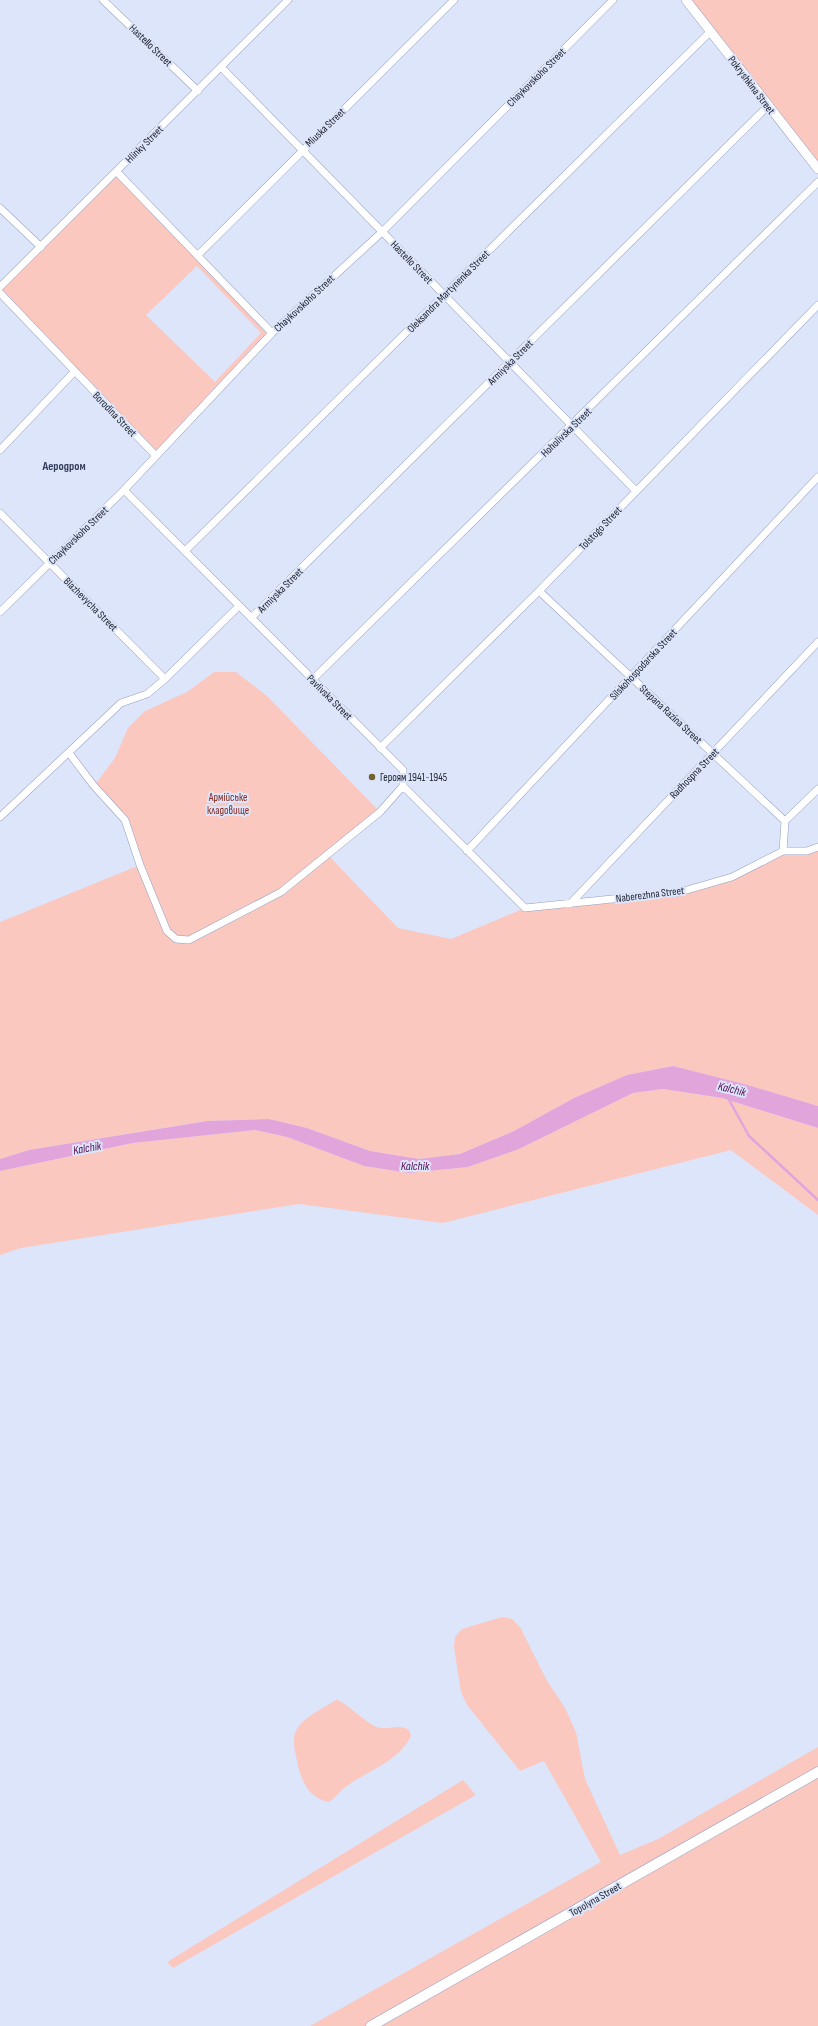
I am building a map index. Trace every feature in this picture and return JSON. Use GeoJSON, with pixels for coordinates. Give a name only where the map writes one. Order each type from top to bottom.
{"type":"FeatureCollection","features":[{"type":"Feature","properties":{"kind":"main road","name":"Topolyna Street"},"geometry":{"type":"LineString","coordinates":[[371,2026],[818,1772]]}},
{"type":"Feature","properties":{"kind":"street","name":"Hastello Street"},"geometry":{"type":"LineString","coordinates":[[103,0],[198,91]]}},
{"type":"Feature","properties":{"kind":"street","name":"Hlinky Street"},"geometry":{"type":"LineString","coordinates":[[0,287],[288,0]]}},
{"type":"Feature","properties":{"kind":"street","name":"Miuska Street"},"geometry":{"type":"LineString","coordinates":[[198,255],[454,0]]}},
{"type":"Feature","properties":{"kind":"street","name":"Chaykovskoho Street"},"geometry":{"type":"LineString","coordinates":[[0,612],[124,490],[272,333],[382,232],[613,0]]}},
{"type":"Feature","properties":{"kind":"street","name":"Pokryshkina Street"},"geometry":{"type":"LineString","coordinates":[[686,0],[818,169]]}},
{"type":"Feature","properties":{"kind":"street","name":"Oleksandra Martynenka Street"},"geometry":{"type":"LineString","coordinates":[[185,551],[711,31]]}},
{"type":"Feature","properties":{"kind":"street","name":"Hastello Street"},"geometry":{"type":"LineString","coordinates":[[221,67],[636,491]]}},
{"type":"Feature","properties":{"kind":"street","name":"Armiyska Street"},"geometry":{"type":"LineString","coordinates":[[251,618],[768,106]]}},
{"type":"Feature","properties":{"kind":"street"},"geometry":{"type":"LineString","coordinates":[[117,172],[272,333]]}},
{"type":"Feature","properties":{"kind":"street","name":"Hoholivska Street"},"geometry":{"type":"LineString","coordinates":[[312,680],[573,426],[818,182]]}},
{"type":"Feature","properties":{"kind":"street"},"geometry":{"type":"LineString","coordinates":[[0,208],[41,247]]}},
{"type":"Feature","properties":{"kind":"street","name":"Borodina Street"},"geometry":{"type":"LineString","coordinates":[[0,292],[156,456]]}},
{"type":"Feature","properties":{"kind":"street","name":"Tolstogo Street"},"geometry":{"type":"LineString","coordinates":[[380,748],[539,591],[818,305]]}},
{"type":"Feature","properties":{"kind":"street"},"geometry":{"type":"LineString","coordinates":[[0,450],[75,372]]}},
{"type":"Feature","properties":{"kind":"street","name":"Silskohospodarska Street"},"geometry":{"type":"LineString","coordinates":[[467,851],[818,477]]}},
{"type":"Feature","properties":{"kind":"street","name":"Pavlivska Street"},"geometry":{"type":"LineString","coordinates":[[124,490],[403,770],[403,786]]}},
{"type":"Feature","properties":{"kind":"street","name":"Blazhevycha Street"},"geometry":{"type":"LineString","coordinates":[[0,513],[165,679]]}},
{"type":"Feature","properties":{"kind":"street","name":"Stepana Razina Street"},"geometry":{"type":"LineString","coordinates":[[539,591],[785,821]]}},
{"type":"Feature","properties":{"kind":"street","name":"Armiyska Street"},"geometry":{"type":"LineString","coordinates":[[0,817],[121,703],[147,694],[165,679],[239,606]]}},
{"type":"Feature","properties":{"kind":"street","name":"Radhospna Street"},"geometry":{"type":"LineString","coordinates":[[570,904],[818,642]]}},
{"type":"Feature","properties":{"kind":"street"},"geometry":{"type":"LineString","coordinates":[[69,753],[94,786],[125,820],[140,865],[167,931],[176,939],[190,940],[281,892],[380,812],[403,786],[467,851]]}},
{"type":"Feature","properties":{"kind":"street"},"geometry":{"type":"LineString","coordinates":[[783,851],[785,821],[818,789]]}},
{"type":"Feature","properties":{"kind":"street","name":"Naberezhna Street"},"geometry":{"type":"LineString","coordinates":[[467,851],[525,908],[680,892],[732,877],[783,851],[807,851],[818,847]]}},
{"type":"Feature","properties":{"kind":"green space"},"geometry":{"type":"Polygon","coordinates":[[[686,0],[818,0],[818,169],[686,0]]]}},
{"type":"Feature","properties":{"kind":"green space"},"geometry":{"type":"Polygon","coordinates":[[[116,175],[269,332],[156,452],[1,290],[116,175]],[[197,266],[146,315],[215,382],[261,333],[197,266]]]}},
{"type":"Feature","properties":{"kind":"green space","name":"Армійське кладовище"},"geometry":{"type":"Polygon","coordinates":[[[214,672],[236,672],[267,696],[380,812],[328,855],[398,928],[451,939],[525,908],[680,892],[732,877],[783,851],[818,847],[818,1106],[744,1084],[673,1066],[627,1075],[574,1098],[514,1131],[460,1154],[419,1159],[370,1151],[307,1128],[269,1119],[206,1121],[29,1150],[0,1159],[0,922],[140,865],[125,820],[94,786],[115,758],[128,728],[145,711],[187,692],[214,672]]]}},
{"type":"Feature","properties":{"kind":"green space"},"geometry":{"type":"Polygon","coordinates":[[[663,1089],[722,1098],[818,1128],[818,1215],[731,1150],[443,1223],[299,1204],[21,1248],[0,1255],[0,1171],[133,1143],[255,1130],[287,1137],[364,1166],[409,1173],[468,1167],[519,1149],[633,1093],[663,1089]]]}},
{"type":"Feature","properties":{"kind":"green space"},"geometry":{"type":"Polygon","coordinates":[[[502,1617],[512,1619],[520,1627],[546,1679],[565,1708],[576,1732],[585,1779],[620,1855],[658,1839],[818,1747],[818,2026],[310,2026],[601,1862],[544,1761],[520,1771],[467,1705],[461,1692],[454,1647],[455,1637],[462,1629],[502,1617]]]}},
{"type":"Feature","properties":{"kind":"green space"},"geometry":{"type":"Polygon","coordinates":[[[336,1700],[340,1701],[372,1725],[381,1728],[405,1728],[409,1730],[411,1736],[398,1753],[390,1760],[343,1789],[329,1802],[321,1800],[315,1796],[305,1785],[298,1764],[294,1739],[295,1732],[300,1724],[336,1700]]]}},
{"type":"Feature","properties":{"kind":"green space"},"geometry":{"type":"Polygon","coordinates":[[[463,1780],[476,1795],[173,1968],[167,1962],[463,1780]]]}},
{"type":"Feature","properties":{"kind":"water","name":"Kalchik"},"geometry":{"type":"Polygon","coordinates":[[[673,1066],[744,1084],[818,1106],[818,1128],[722,1098],[663,1089],[633,1093],[519,1149],[468,1167],[409,1173],[364,1166],[287,1137],[255,1130],[133,1143],[0,1171],[0,1159],[29,1150],[207,1121],[269,1119],[307,1128],[370,1151],[419,1159],[460,1154],[514,1131],[574,1098],[627,1075],[673,1066]]]}},
{"type":"Feature","properties":{"kind":"waterway","name":"Kalchik"},"geometry":{"type":"LineString","coordinates":[[728,1098],[749,1136],[818,1200]]}},
{"type":"Feature","properties":{"kind":"place","name":"Героям 1941-1945"},"geometry":{"type":"Point","coordinates":[372,777]}},
{"type":"Feature","properties":{"kind":"district","name":"Аеродром"},"geometry":{"type":"Point","coordinates":[64,466]}}]}
